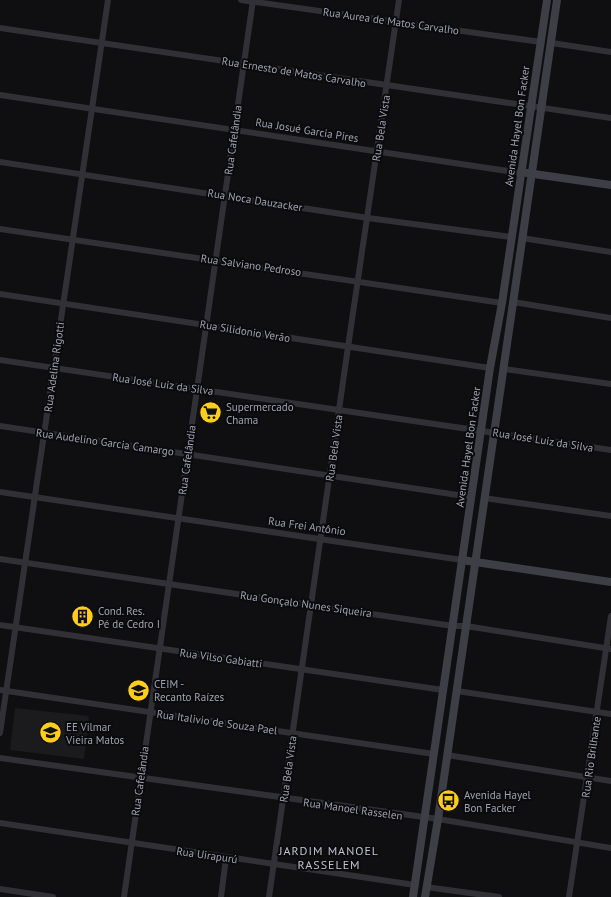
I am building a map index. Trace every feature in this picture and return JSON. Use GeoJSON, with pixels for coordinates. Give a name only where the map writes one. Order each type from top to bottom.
{"type":"FeatureCollection","features":[{"type":"Feature","properties":{"kind":"main road","name":"Avenida Hayel Bon Facker"},"geometry":{"type":"LineString","coordinates":[[413,897],[490,368],[502,303],[547,0]]}},
{"type":"Feature","properties":{"kind":"main road","name":"Avenida Hayel Bon Facker"},"geometry":{"type":"LineString","coordinates":[[425,897],[457,691],[541,108],[552,43],[557,0]]}},
{"type":"Feature","properties":{"kind":"main road","name":"Rua Josué Garcia Pires"},"geometry":{"type":"LineString","coordinates":[[521,173],[532,172],[611,185]]}},
{"type":"Feature","properties":{"kind":"main road","name":"Rua Frei Antônio"},"geometry":{"type":"LineString","coordinates":[[462,560],[611,582]]}},
{"type":"Feature","properties":{"kind":"street","name":"Rua Adelina Rigotti"},"geometry":{"type":"LineString","coordinates":[[0,733],[3,691],[16,628],[108,0]]}},
{"type":"Feature","properties":{"kind":"street","name":"Rua Aurea de Matos Carvalho"},"geometry":{"type":"LineString","coordinates":[[241,0],[396,23],[541,42]]}},
{"type":"Feature","properties":{"kind":"street","name":"Rua Bela Vista"},"geometry":{"type":"LineString","coordinates":[[269,897],[303,669],[310,605],[399,0]]}},
{"type":"Feature","properties":{"kind":"street","name":"Rua Cafelândia"},"geometry":{"type":"LineString","coordinates":[[124,897],[253,1]]}},
{"type":"Feature","properties":{"kind":"street","name":"Rua Ernesto de Matos Carvalho"},"geometry":{"type":"LineString","coordinates":[[0,28],[531,108],[541,108],[611,118]]}},
{"type":"Feature","properties":{"kind":"street"},"geometry":{"type":"LineString","coordinates":[[552,43],[611,52]]}},
{"type":"Feature","properties":{"kind":"street","name":"Rua Josué Garcia Pires"},"geometry":{"type":"LineString","coordinates":[[0,95],[521,173]]}},
{"type":"Feature","properties":{"kind":"street","name":"Rua Noca Dauzacker"},"geometry":{"type":"LineString","coordinates":[[0,162],[368,218],[511,238]]}},
{"type":"Feature","properties":{"kind":"street","name":"Rua Salviano Pedroso"},"geometry":{"type":"LineString","coordinates":[[0,229],[502,303]]}},
{"type":"Feature","properties":{"kind":"street"},"geometry":{"type":"LineString","coordinates":[[522,238],[611,252]]}},
{"type":"Feature","properties":{"kind":"street","name":"Rua Silidonio Verão"},"geometry":{"type":"LineString","coordinates":[[0,294],[490,368]]}},
{"type":"Feature","properties":{"kind":"street"},"geometry":{"type":"LineString","coordinates":[[513,302],[611,318]]}},
{"type":"Feature","properties":{"kind":"street","name":"Rua José Luiz da Silva"},"geometry":{"type":"LineString","coordinates":[[0,360],[481,431],[494,431],[611,450]]}},
{"type":"Feature","properties":{"kind":"street"},"geometry":{"type":"LineString","coordinates":[[504,369],[611,384]]}},
{"type":"Feature","properties":{"kind":"street","name":"Rua Audelino Garcia Camargo"},"geometry":{"type":"LineString","coordinates":[[0,426],[472,497]]}},
{"type":"Feature","properties":{"kind":"street","name":"Rua Frei Antônio"},"geometry":{"type":"LineString","coordinates":[[0,492],[462,560]]}},
{"type":"Feature","properties":{"kind":"street"},"geometry":{"type":"LineString","coordinates":[[484,498],[611,516]]}},
{"type":"Feature","properties":{"kind":"street","name":"Rua Gonçalo Nunes Siqueira"},"geometry":{"type":"LineString","coordinates":[[0,559],[453,626],[466,626],[608,649]]}},
{"type":"Feature","properties":{"kind":"street","name":"Rua Rio Brilhante"},"geometry":{"type":"LineString","coordinates":[[570,897],[597,712],[608,649],[611,616]]}},
{"type":"Feature","properties":{"kind":"street","name":"Rua Vilso Gabiatti"},"geometry":{"type":"LineString","coordinates":[[0,626],[443,690]]}},
{"type":"Feature","properties":{"kind":"street","name":"Rua Italivio de Souza Pael"},"geometry":{"type":"LineString","coordinates":[[3,691],[293,732],[434,754]]}},
{"type":"Feature","properties":{"kind":"street"},"geometry":{"type":"LineString","coordinates":[[457,691],[611,714]]}},
{"type":"Feature","properties":{"kind":"street"},"geometry":{"type":"LineString","coordinates":[[447,755],[611,781]]}},
{"type":"Feature","properties":{"kind":"street","name":"Rua Manoel Rasselen"},"geometry":{"type":"LineString","coordinates":[[0,758],[425,819],[438,819],[611,848]]}},
{"type":"Feature","properties":{"kind":"street","name":"Rua Uirapurú"},"geometry":{"type":"LineString","coordinates":[[0,824],[415,885]]}},
{"type":"Feature","properties":{"kind":"street"},"geometry":{"type":"LineString","coordinates":[[221,897],[226,858]]}},
{"type":"Feature","properties":{"kind":"street"},"geometry":{"type":"LineString","coordinates":[[426,887],[499,897]]}},
{"type":"Feature","properties":{"kind":"street"},"geometry":{"type":"LineString","coordinates":[[0,889],[53,897]]}},
{"type":"Feature","properties":{"kind":"shaded area","name":"EE Vilmar Vieira Matos"},"geometry":{"type":"Polygon","coordinates":[[[15,708],[89,716],[84,759],[10,750],[15,708]]]}},
{"type":"Feature","properties":{"kind":"place","name":"Supermercado Chama"},"geometry":{"type":"Point","coordinates":[211,413]}},
{"type":"Feature","properties":{"kind":"place","name":"Cond. Res. Pé de Cedro I"},"geometry":{"type":"Point","coordinates":[82,617]}},
{"type":"Feature","properties":{"kind":"place","name":"CEIM - Recanto Raízes"},"geometry":{"type":"Point","coordinates":[138,690]}},
{"type":"Feature","properties":{"kind":"place","name":"EE Vilmar Vieira Matos"},"geometry":{"type":"Point","coordinates":[50,733]}},
{"type":"Feature","properties":{"kind":"place","name":"Avenida Hayel Bon Facker"},"geometry":{"type":"Point","coordinates":[448,801]}},
{"type":"Feature","properties":{"kind":"district","name":"JARDIM MANOEL RASSELEM"},"geometry":{"type":"Point","coordinates":[329,858]}}]}
